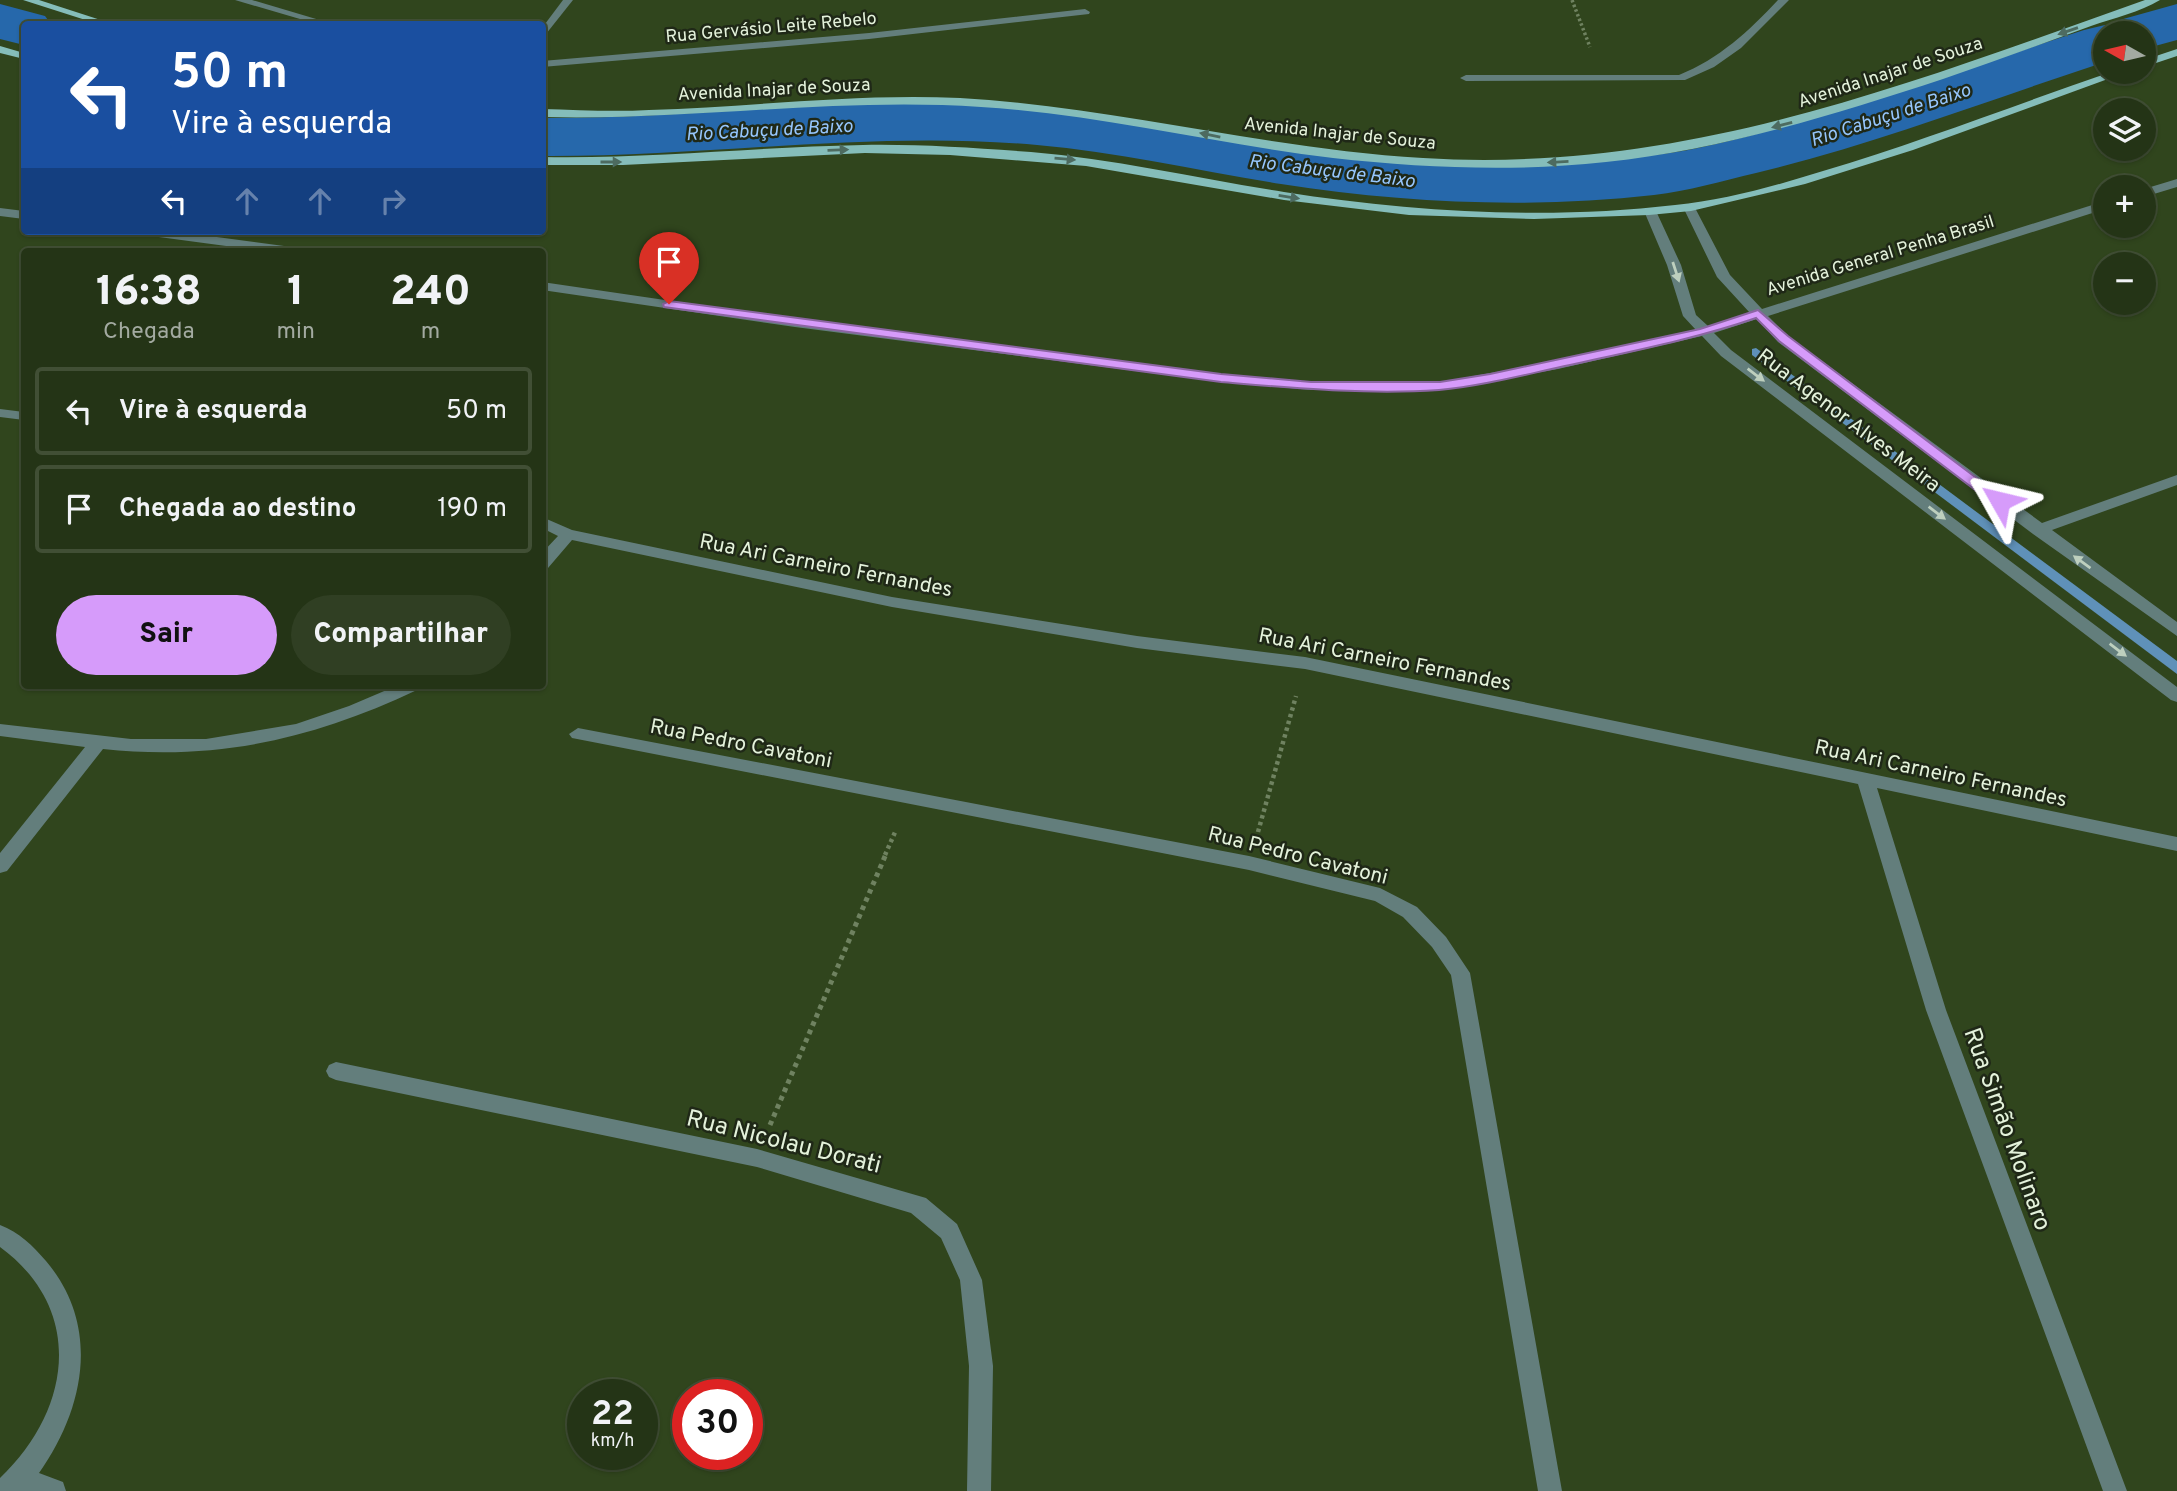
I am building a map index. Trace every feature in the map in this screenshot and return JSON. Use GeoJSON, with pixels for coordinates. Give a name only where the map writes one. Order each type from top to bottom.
{"type":"FeatureCollection","features":[{"type":"Feature","properties":{"kind":"main road"},"geometry":{"type":"LineString","coordinates":[[27,0],[98,21]]}},
{"type":"Feature","properties":{"kind":"main road","name":"Avenida Inajar de Souza"},"geometry":{"type":"LineString","coordinates":[[546,113],[648,114],[873,100],[1021,106],[1095,115],[1242,141],[1371,158],[1531,164],[1693,146],[1794,122],[2155,0]]}},
{"type":"Feature","properties":{"kind":"main road"},"geometry":{"type":"LineString","coordinates":[[0,49],[21,55]]}},
{"type":"Feature","properties":{"kind":"main road"},"geometry":{"type":"LineString","coordinates":[[2156,60],[2177,52]]}},
{"type":"Feature","properties":{"kind":"main road"},"geometry":{"type":"LineString","coordinates":[[546,162],[629,162],[863,149],[975,152],[1081,160],[1380,211],[1508,217],[1650,211],[1689,207],[1803,182],[2093,82]]}},
{"type":"Feature","properties":{"kind":"street"},"geometry":{"type":"LineString","coordinates":[[240,0],[317,21]]}},
{"type":"Feature","properties":{"kind":"street"},"geometry":{"type":"LineString","coordinates":[[546,30],[568,0]]}},
{"type":"Feature","properties":{"kind":"street"},"geometry":{"type":"LineString","coordinates":[[1466,78],[1668,79],[1700,71],[1764,22],[1784,0]]}},
{"type":"Feature","properties":{"kind":"street","name":"Rua Gervásio Leite Rebelo"},"geometry":{"type":"LineString","coordinates":[[546,64],[869,36],[1085,12]]}},
{"type":"Feature","properties":{"kind":"street"},"geometry":{"type":"LineString","coordinates":[[2156,189],[2177,183]]}},
{"type":"Feature","properties":{"kind":"street","name":"Rua Agenor Alves Meira"},"geometry":{"type":"LineString","coordinates":[[1689,207],[1724,277],[1783,339],[2038,530],[2177,630]]}},
{"type":"Feature","properties":{"kind":"street","name":"Avenida General Penha Brasil"},"geometry":{"type":"LineString","coordinates":[[546,286],[988,349],[1311,386],[1440,386],[1558,365],[1703,332],[2093,209]]}},
{"type":"Feature","properties":{"kind":"street","name":"Rua Agenor Alves Meira"},"geometry":{"type":"LineString","coordinates":[[1650,211],[1674,265],[1690,316],[1726,354],[2177,696]]}},
{"type":"Feature","properties":{"kind":"street"},"geometry":{"type":"LineString","coordinates":[[0,212],[21,215]]}},
{"type":"Feature","properties":{"kind":"street"},"geometry":{"type":"LineString","coordinates":[[174,235],[269,248]]}},
{"type":"Feature","properties":{"kind":"street"},"geometry":{"type":"LineString","coordinates":[[0,412],[21,416]]}},
{"type":"Feature","properties":{"kind":"street"},"geometry":{"type":"LineString","coordinates":[[2038,530],[2177,480]]}},
{"type":"Feature","properties":{"kind":"street","name":"Rua Ari Carneiro Fernandes"},"geometry":{"type":"LineString","coordinates":[[546,524],[568,534],[892,602],[1137,642],[1304,663],[2177,844]]}},
{"type":"Feature","properties":{"kind":"street"},"geometry":{"type":"LineString","coordinates":[[546,559],[568,534]]}},
{"type":"Feature","properties":{"kind":"street"},"geometry":{"type":"LineString","coordinates":[[0,730],[176,747],[233,742],[344,717],[405,689]]}},
{"type":"Feature","properties":{"kind":"street","name":"Rua Pedro Cavatoni"},"geometry":{"type":"LineString","coordinates":[[578,734],[1249,863],[1380,895],[1410,912],[1440,942],[1460,974],[1550,1491]]}},
{"type":"Feature","properties":{"kind":"street"},"geometry":{"type":"LineString","coordinates":[[0,866],[100,740]]}},
{"type":"Feature","properties":{"kind":"street","name":"Rua Simão Molinaro"},"geometry":{"type":"LineString","coordinates":[[1866,781],[1936,1010],[2115,1491]]}},
{"type":"Feature","properties":{"kind":"street","name":"Rua Nicolau Dorati"},"geometry":{"type":"LineString","coordinates":[[336,1071],[757,1158],[918,1205],[949,1231],[971,1280],[980,1353],[979,1491]]}},
{"type":"Feature","properties":{"kind":"street"},"geometry":{"type":"LineString","coordinates":[[0,1235],[45,1272],[68,1314],[72,1372],[54,1430],[12,1485],[54,1491]]}},
{"type":"Feature","properties":{"kind":"path"},"geometry":{"type":"LineString","coordinates":[[1572,0],[1602,80]]}},
{"type":"Feature","properties":{"kind":"path"},"geometry":{"type":"LineString","coordinates":[[1249,863],[1304,663]]}},
{"type":"Feature","properties":{"kind":"path"},"geometry":{"type":"LineString","coordinates":[[757,1158],[909,798]]}},
{"type":"Feature","properties":{"kind":"waterway","name":"Rio Cabuçu de Baixo"},"geometry":{"type":"LineString","coordinates":[[0,21],[21,27]]}},
{"type":"Feature","properties":{"kind":"waterway","name":"Rio Cabuçu de Baixo"},"geometry":{"type":"LineString","coordinates":[[2156,27],[2177,21]]}},
{"type":"Feature","properties":{"kind":"waterway","name":"Rio Cabuçu de Baixo"},"geometry":{"type":"LineString","coordinates":[[546,137],[656,135],[883,122],[997,123],[1078,130],[1361,175],[1445,182],[1571,182],[1664,174],[1780,148],[1874,120],[2093,47]]}},
{"type":"Feature","properties":{"kind":"waterway"},"geometry":{"type":"LineString","coordinates":[[1756,352],[2177,669]]}},
{"type":"Feature","properties":{"kind":"route"},"geometry":{"type":"LineString","coordinates":[[669,304],[988,349],[1221,378],[1311,386],[1374,387],[1440,386],[1490,378],[1703,332],[1758,313],[1783,339],[2000,501]]}}]}
